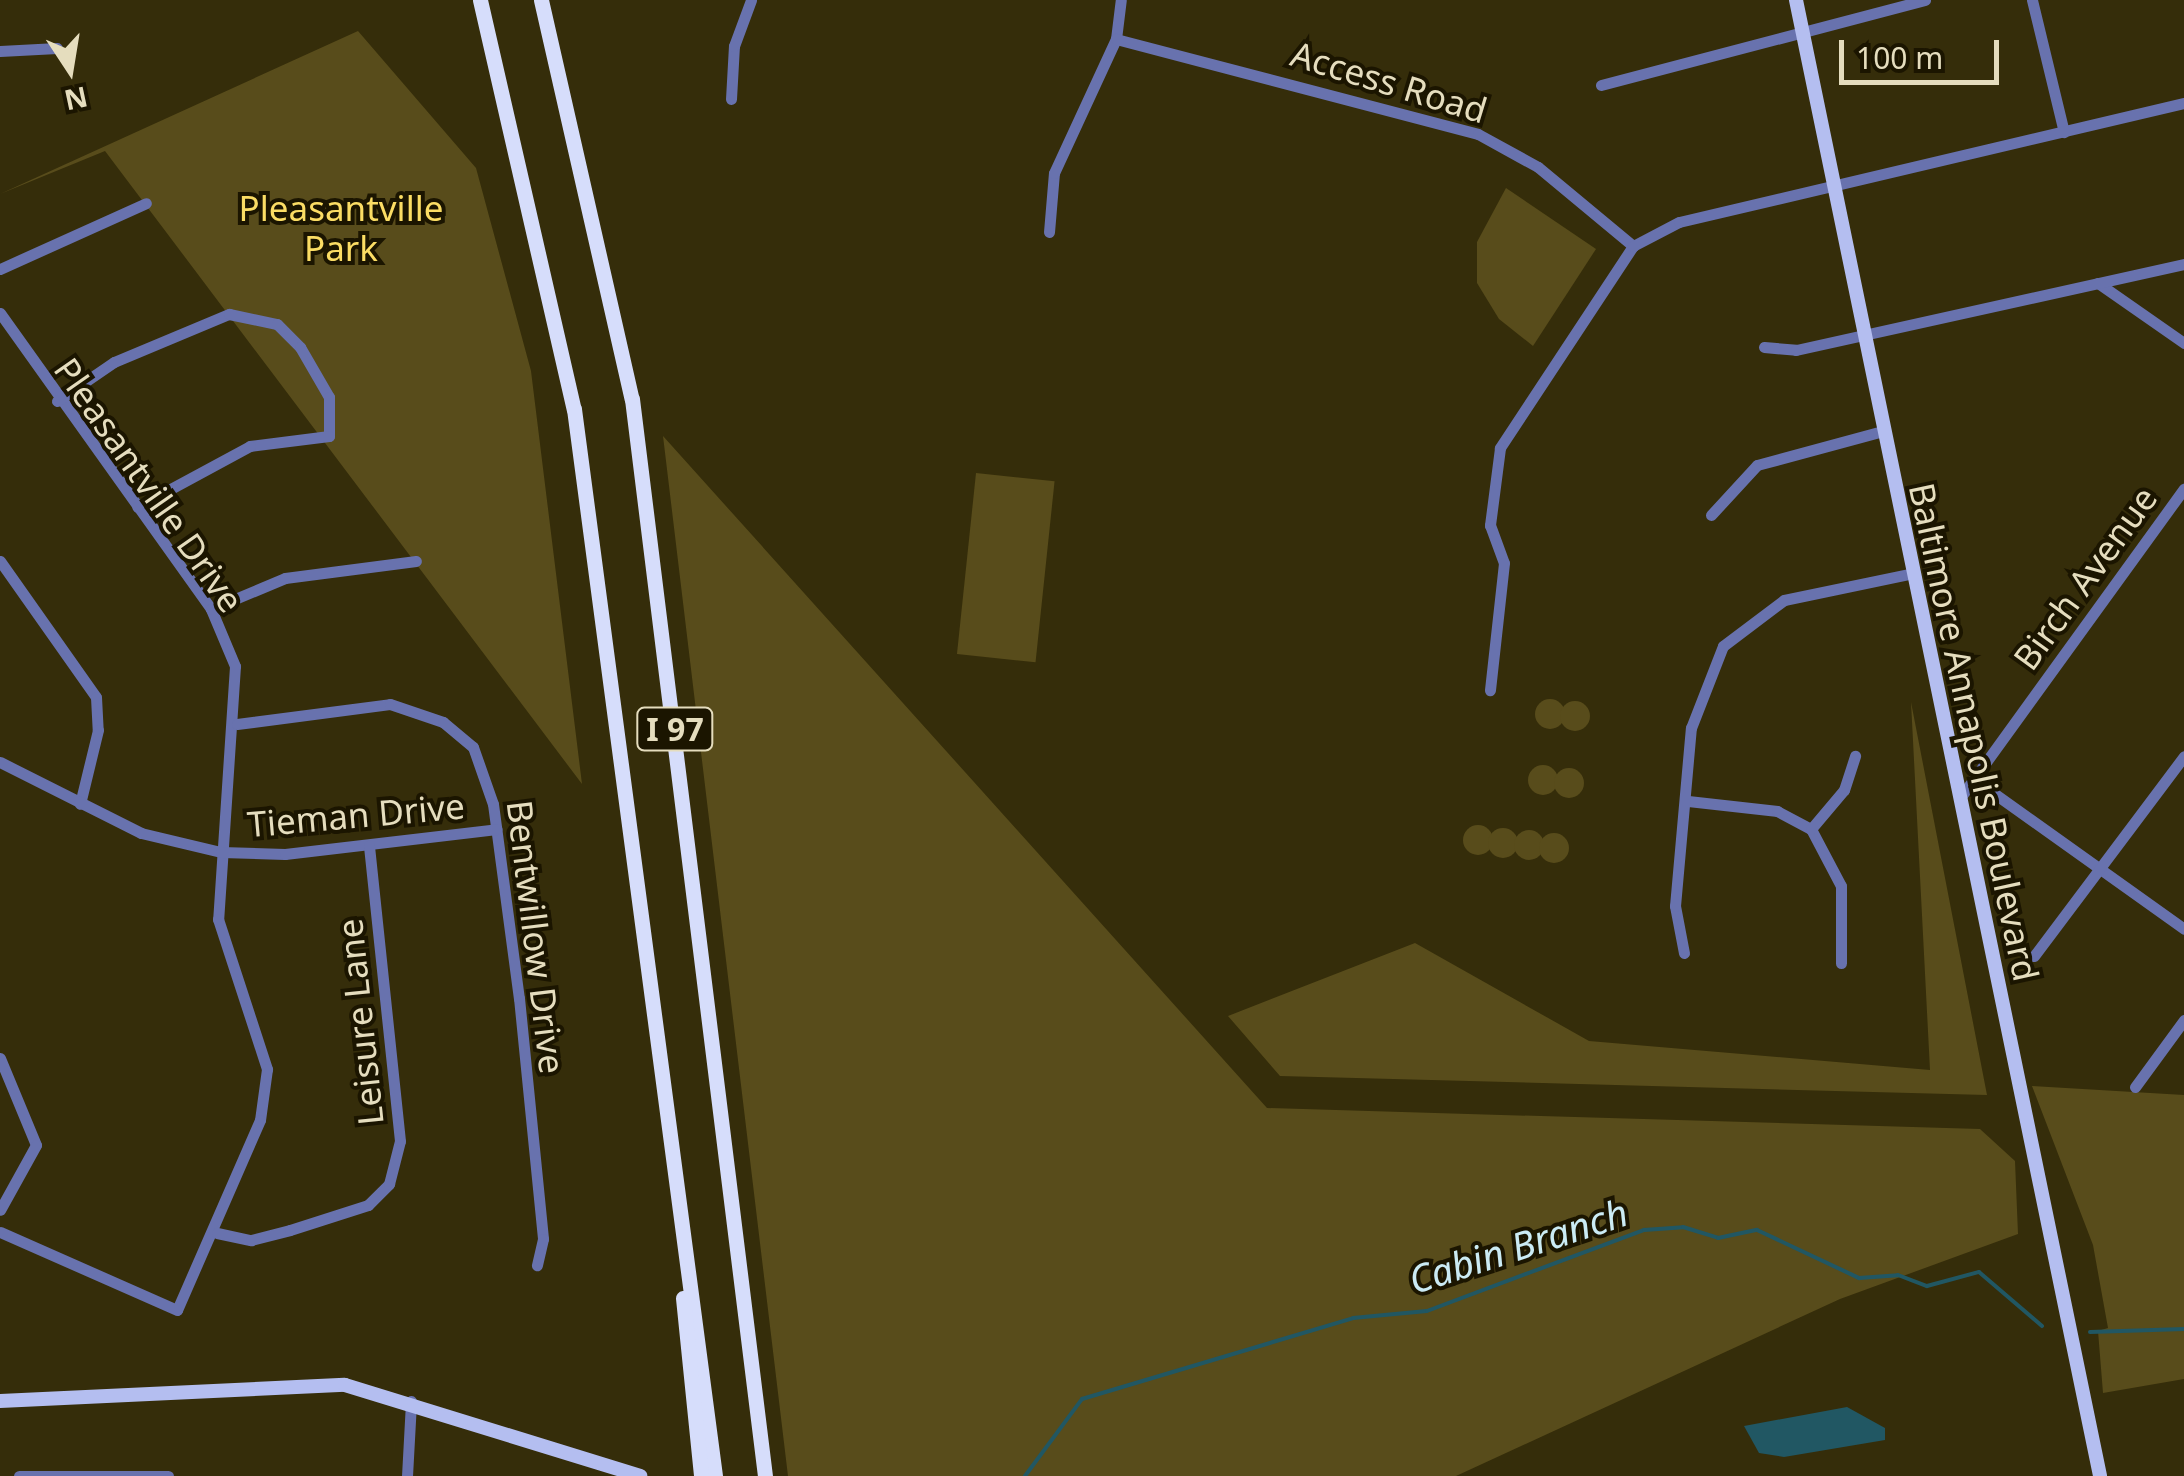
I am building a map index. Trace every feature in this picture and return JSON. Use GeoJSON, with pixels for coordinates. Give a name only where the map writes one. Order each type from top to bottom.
{"type":"FeatureCollection","features":[{"type":"Feature","properties":{"kind":"highway","name":"I 97"},"geometry":{"type":"LineString","coordinates":[[480,0],[574,410],[656,1035],[708,1474]]}},
{"type":"Feature","properties":{"kind":"highway","name":"I 97"},"geometry":{"type":"LineString","coordinates":[[542,0],[635,417],[765,1476]]}},
{"type":"Feature","properties":{"kind":"main road","name":"Baltimore Annapolis Boulevard"},"geometry":{"type":"LineString","coordinates":[[1796,0],[1878,432],[1960,798],[2100,1476]]}},
{"type":"Feature","properties":{"kind":"main road"},"geometry":{"type":"LineString","coordinates":[[0,1400],[282,1384],[412,1399],[640,1476]]}},
{"type":"Feature","properties":{"kind":"street"},"geometry":{"type":"LineString","coordinates":[[731,99],[734,46],[752,0]]}},
{"type":"Feature","properties":{"kind":"street"},"geometry":{"type":"LineString","coordinates":[[1049,232],[1054,173],[1116,39],[1121,0]]}},
{"type":"Feature","properties":{"kind":"street"},"geometry":{"type":"LineString","coordinates":[[1600,85],[1800,29],[1925,0]]}},
{"type":"Feature","properties":{"kind":"street"},"geometry":{"type":"LineString","coordinates":[[2032,0],[2064,132]]}},
{"type":"Feature","properties":{"kind":"street","name":"Access Road"},"geometry":{"type":"LineString","coordinates":[[1116,39],[1478,134],[1538,167],[1633,246]]}},
{"type":"Feature","properties":{"kind":"street"},"geometry":{"type":"LineString","coordinates":[[0,51],[58,48]]}},
{"type":"Feature","properties":{"kind":"street"},"geometry":{"type":"LineString","coordinates":[[1490,690],[1504,563],[1490,524],[1500,448],[1633,246],[1679,222],[2184,103]]}},
{"type":"Feature","properties":{"kind":"street"},"geometry":{"type":"LineString","coordinates":[[0,270],[146,203]]}},
{"type":"Feature","properties":{"kind":"street"},"geometry":{"type":"LineString","coordinates":[[1764,347],[1859,336],[2184,264]]}},
{"type":"Feature","properties":{"kind":"street"},"geometry":{"type":"LineString","coordinates":[[2098,283],[2184,343]]}},
{"type":"Feature","properties":{"kind":"street","name":"Pleasantville Drive"},"geometry":{"type":"LineString","coordinates":[[0,313],[57,401],[211,609],[235,666],[237,724],[221,852],[218,919],[267,1079],[217,1233],[186,1303],[167,1312],[0,1232]]}},
{"type":"Feature","properties":{"kind":"street"},"geometry":{"type":"LineString","coordinates":[[57,401],[114,362],[228,314],[277,324],[300,346],[329,397],[329,436],[250,446],[137,507]]}},
{"type":"Feature","properties":{"kind":"street"},"geometry":{"type":"LineString","coordinates":[[1711,515],[1757,466],[1878,432]]}},
{"type":"Feature","properties":{"kind":"street","name":"Birch Avenue"},"geometry":{"type":"LineString","coordinates":[[1960,798],[2184,488]]}},
{"type":"Feature","properties":{"kind":"street"},"geometry":{"type":"LineString","coordinates":[[0,560],[96,698],[98,730],[80,804]]}},
{"type":"Feature","properties":{"kind":"street"},"geometry":{"type":"LineString","coordinates":[[211,609],[285,578],[416,561]]}},
{"type":"Feature","properties":{"kind":"street"},"geometry":{"type":"LineString","coordinates":[[1684,952],[1675,906],[1688,801],[1691,728],[1723,646],[1784,600],[1908,574]]}},
{"type":"Feature","properties":{"kind":"street","name":"Bentwillow Drive"},"geometry":{"type":"LineString","coordinates":[[237,724],[390,704],[444,722],[473,747],[497,828],[543,1240],[537,1265]]}},
{"type":"Feature","properties":{"kind":"street"},"geometry":{"type":"LineString","coordinates":[[1811,830],[1844,790],[1855,756]]}},
{"type":"Feature","properties":{"kind":"street"},"geometry":{"type":"LineString","coordinates":[[2034,956],[2184,756]]}},
{"type":"Feature","properties":{"kind":"street","name":"Tieman Drive"},"geometry":{"type":"LineString","coordinates":[[0,762],[141,833],[221,852],[369,846],[497,828]]}},
{"type":"Feature","properties":{"kind":"street"},"geometry":{"type":"LineString","coordinates":[[1974,779],[2184,929]]}},
{"type":"Feature","properties":{"kind":"street"},"geometry":{"type":"LineString","coordinates":[[1688,801],[1777,811],[1811,830],[1841,886],[1841,963]]}},
{"type":"Feature","properties":{"kind":"street","name":"Leisure Lane"},"geometry":{"type":"LineString","coordinates":[[217,1233],[251,1240],[290,1230],[368,1206],[388,1184],[400,1141],[369,846]]}},
{"type":"Feature","properties":{"kind":"street"},"geometry":{"type":"LineString","coordinates":[[2135,1087],[2184,1020]]}},
{"type":"Feature","properties":{"kind":"street"},"geometry":{"type":"LineString","coordinates":[[0,1058],[36,1145],[0,1210]]}},
{"type":"Feature","properties":{"kind":"street"},"geometry":{"type":"LineString","coordinates":[[407,1476],[412,1399]]}},
{"type":"Feature","properties":{"kind":"street"},"geometry":{"type":"LineString","coordinates":[[19,1476],[168,1476]]}},
{"type":"Feature","properties":{"kind":"green space","name":"Pleasantville Park"},"geometry":{"type":"Polygon","coordinates":[[[358,31],[476,168],[531,371],[582,784],[105,151],[0,194],[358,31]]]}},
{"type":"Feature","properties":{"kind":"green space"},"geometry":{"type":"Polygon","coordinates":[[[1506,188],[1596,249],[1533,346],[1499,319],[1477,283],[1477,242],[1506,188]]]}},
{"type":"Feature","properties":{"kind":"green space"},"geometry":{"type":"Polygon","coordinates":[[[663,436],[1267,1108],[1980,1129],[2015,1161],[2018,1234],[1840,1299],[1456,1476],[788,1476],[663,436]]]}},
{"type":"Feature","properties":{"kind":"green space"},"geometry":{"type":"Polygon","coordinates":[[[976,473],[1055,481],[1036,662],[957,654],[976,473]]]}},
{"type":"Feature","properties":{"kind":"green space"},"geometry":{"type":"Polygon","coordinates":[[[1550,699],[1564,708],[1565,714],[1556,728],[1550,729],[1536,720],[1535,714],[1544,700],[1550,699]]]}},
{"type":"Feature","properties":{"kind":"green space"},"geometry":{"type":"Polygon","coordinates":[[[1575,701],[1586,705],[1590,716],[1586,727],[1575,731],[1564,727],[1560,716],[1564,705],[1575,701]]]}},
{"type":"Feature","properties":{"kind":"green space"},"geometry":{"type":"Polygon","coordinates":[[[1911,702],[1987,1095],[1280,1076],[1228,1016],[1415,943],[1589,1041],[1930,1070],[1911,702]]]}},
{"type":"Feature","properties":{"kind":"green space"},"geometry":{"type":"Polygon","coordinates":[[[1543,765],[1554,769],[1558,780],[1554,791],[1543,795],[1532,791],[1528,780],[1532,769],[1543,765]]]}},
{"type":"Feature","properties":{"kind":"green space"},"geometry":{"type":"Polygon","coordinates":[[[1569,768],[1579,773],[1584,783],[1579,793],[1569,798],[1559,793],[1554,783],[1559,773],[1569,768]]]}},
{"type":"Feature","properties":{"kind":"green space"},"geometry":{"type":"Polygon","coordinates":[[[1478,825],[1492,834],[1493,840],[1484,854],[1478,855],[1464,846],[1463,840],[1472,826],[1478,825]]]}},
{"type":"Feature","properties":{"kind":"green space"},"geometry":{"type":"Polygon","coordinates":[[[1503,828],[1517,837],[1518,843],[1509,857],[1503,858],[1489,849],[1488,843],[1497,829],[1503,828]]]}},
{"type":"Feature","properties":{"kind":"green space"},"geometry":{"type":"Polygon","coordinates":[[[1529,830],[1540,834],[1544,845],[1540,856],[1529,860],[1518,856],[1514,845],[1518,834],[1529,830]]]}},
{"type":"Feature","properties":{"kind":"green space"},"geometry":{"type":"Polygon","coordinates":[[[1554,833],[1568,842],[1569,848],[1560,862],[1554,863],[1540,854],[1539,848],[1548,834],[1554,833]]]}},
{"type":"Feature","properties":{"kind":"green space"},"geometry":{"type":"Polygon","coordinates":[[[2032,1086],[2184,1095],[2184,1379],[2103,1393],[2098,1331],[2108,1328],[2093,1245],[2032,1086]]]}},
{"type":"Feature","properties":{"kind":"water"},"geometry":{"type":"Polygon","coordinates":[[[1847,1407],[1885,1428],[1885,1440],[1784,1457],[1759,1453],[1744,1426],[1847,1407]]]}},
{"type":"Feature","properties":{"kind":"waterway","name":"Cabin Branch"},"geometry":{"type":"LineString","coordinates":[[1025,1476],[1082,1399],[1353,1318],[1427,1311],[1644,1230],[1683,1227],[1718,1238],[1757,1230],[1859,1278],[1898,1275],[1927,1286],[1979,1272],[2042,1326]]}},
{"type":"Feature","properties":{"kind":"waterway","name":"Cabin Branch"},"geometry":{"type":"LineString","coordinates":[[2090,1332],[2184,1329]]}}]}
